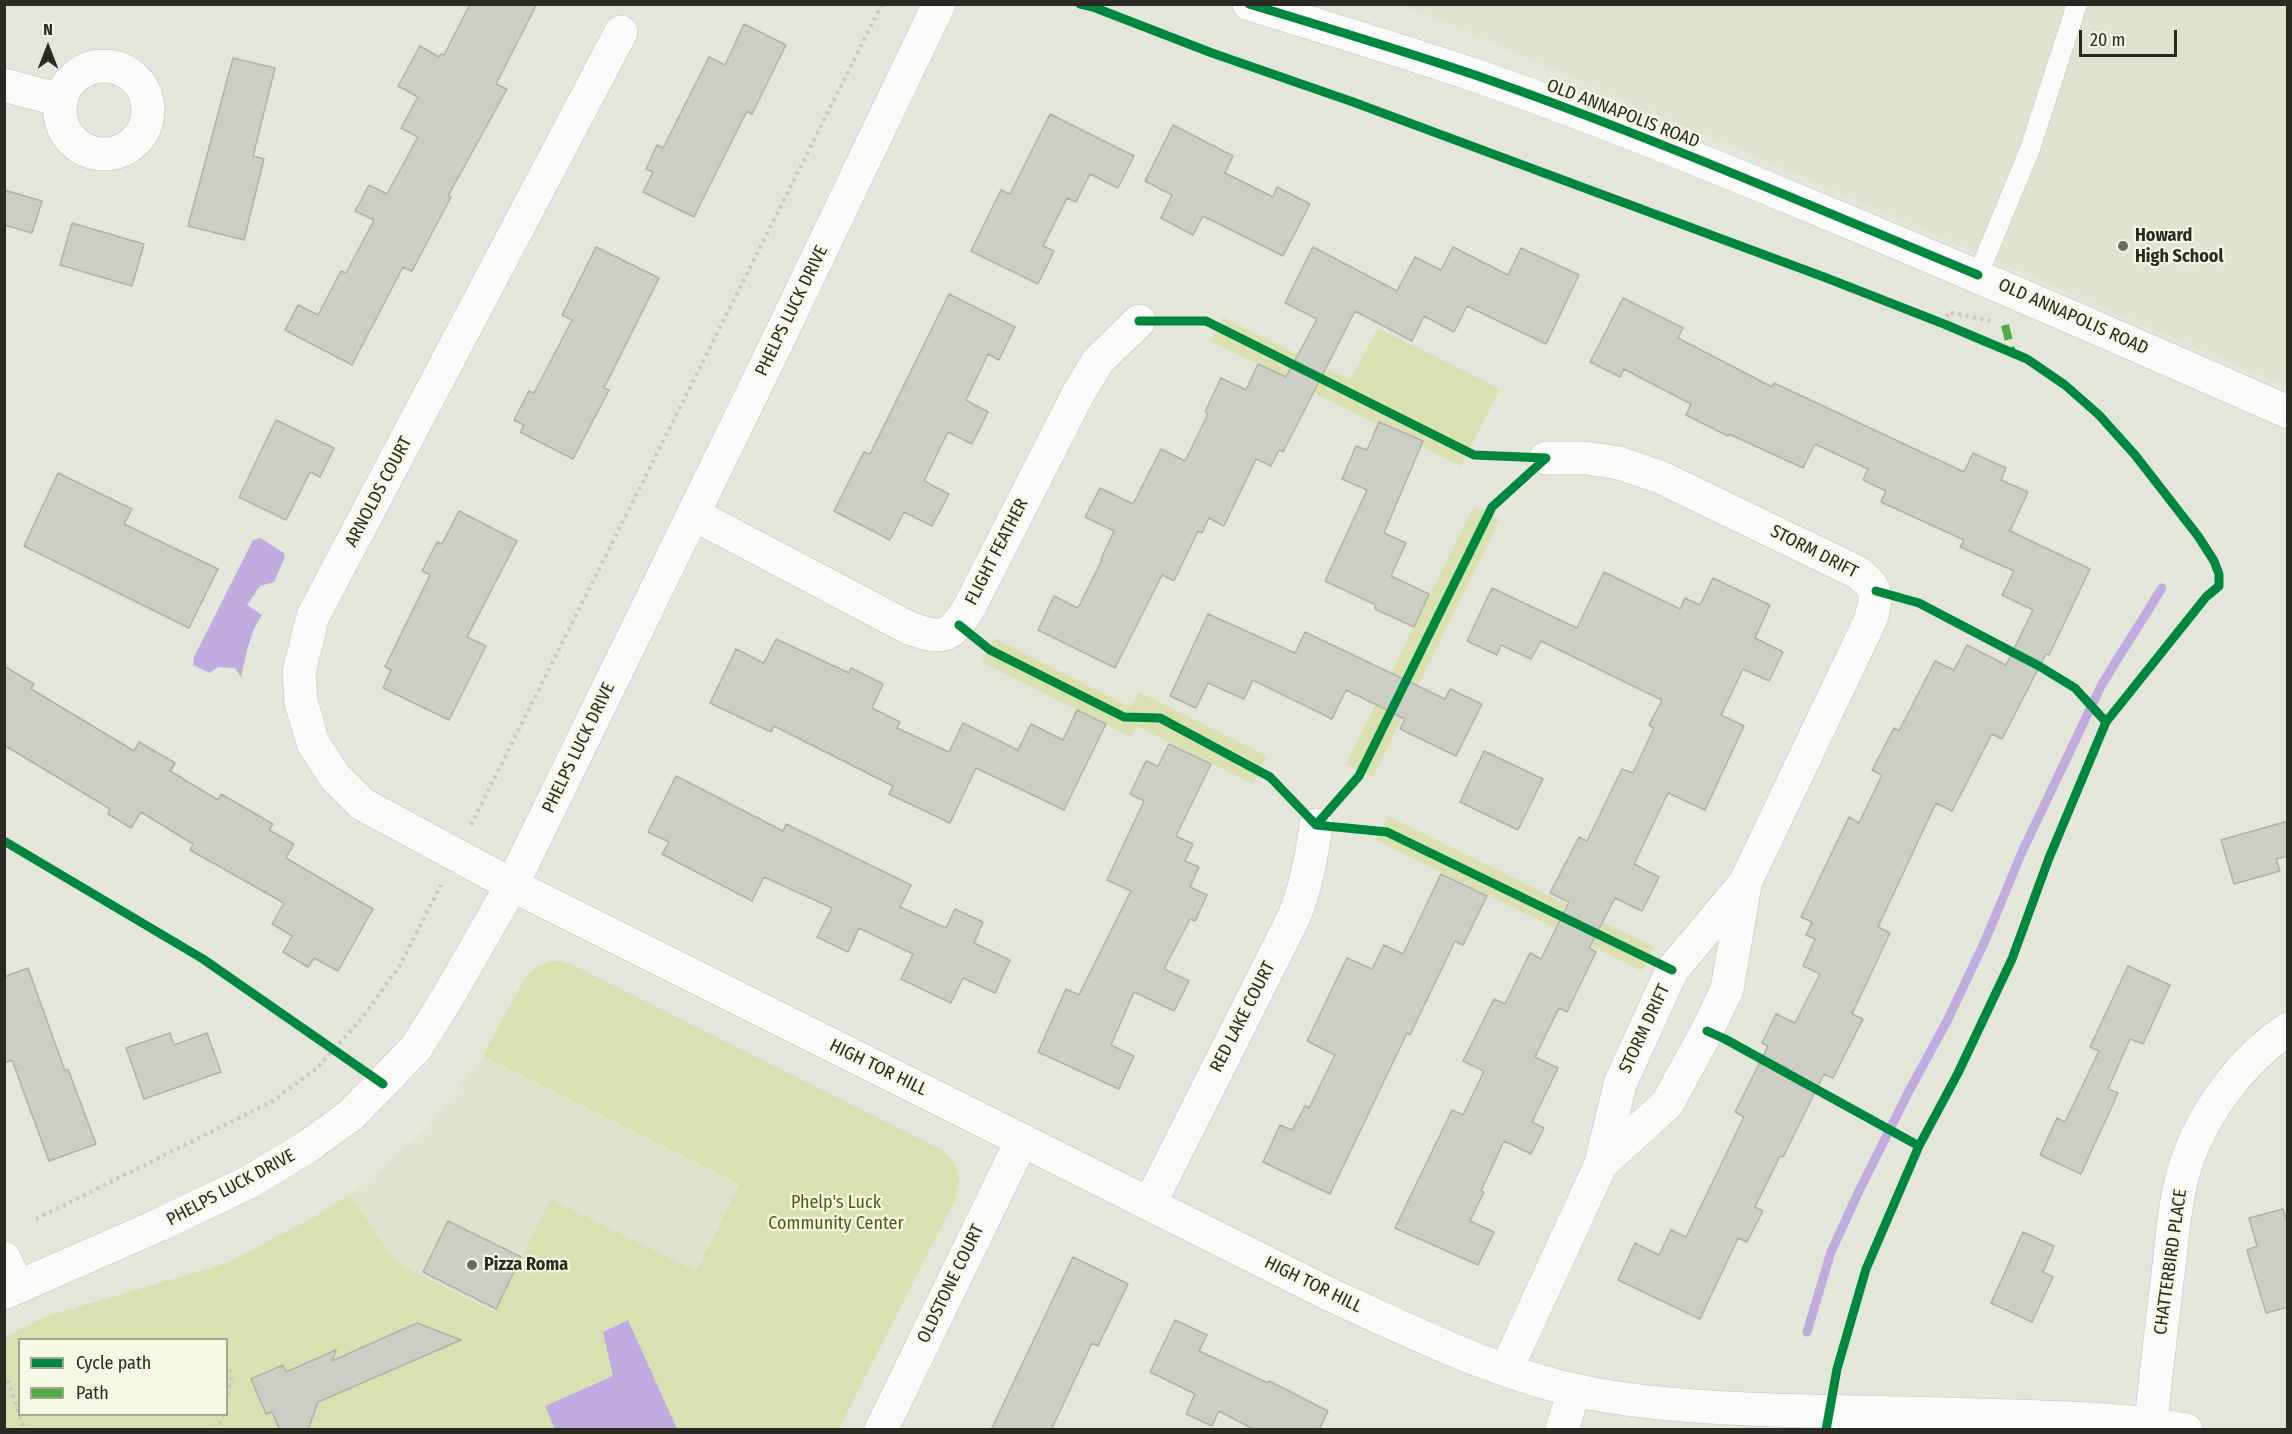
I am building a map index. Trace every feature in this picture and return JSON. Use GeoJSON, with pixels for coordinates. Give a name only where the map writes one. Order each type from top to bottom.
{"type":"FeatureCollection","features":[{"type":"Feature","properties":{"kind":"street","name":"PHELPS LUCK DRIVE"},"geometry":{"type":"LineString","coordinates":[[11,1290],[159,1225],[249,1182],[308,1147],[351,1115],[416,1048],[512,885],[939,4]]}},
{"type":"Feature","properties":{"kind":"street","name":"OLD ANNAPOLIS ROAD"},"geometry":{"type":"LineString","coordinates":[[1249,4],[1378,43],[1581,114],[1978,275],[2288,412]]}},
{"type":"Feature","properties":{"kind":"street","name":"ARNOLDS COURT"},"geometry":{"type":"LineString","coordinates":[[512,885],[362,804],[335,777],[313,743],[301,702],[299,672],[313,616],[621,32]]}},
{"type":"Feature","properties":{"kind":"street"},"geometry":{"type":"LineString","coordinates":[[4,85],[60,100]]}},
{"type":"Feature","properties":{"kind":"street","name":"FLIGHT FEATHER"},"geometry":{"type":"LineString","coordinates":[[693,514],[909,628],[929,635],[945,635],[958,626],[971,604],[1078,394],[1098,361],[1139,321]]}},
{"type":"Feature","properties":{"kind":"street","name":"STORM DRIFT"},"geometry":{"type":"LineString","coordinates":[[1506,1370],[1601,1164],[1620,1084],[1672,970],[1745,883],[1870,621],[1876,591],[1869,581],[1857,572],[1660,477],[1586,458],[1546,458]]}},
{"type":"Feature","properties":{"kind":"street","name":"RED LAKE COURT"},"geometry":{"type":"LineString","coordinates":[[1150,1203],[1294,917],[1305,891],[1316,825]]}},
{"type":"Feature","properties":{"kind":"street","name":"STORM DRIFT"},"geometry":{"type":"LineString","coordinates":[[1601,1164],[1667,1104],[1707,1031],[1727,989],[1745,883]]}},
{"type":"Feature","properties":{"kind":"street","name":"HIGH TOR HILL"},"geometry":{"type":"LineString","coordinates":[[512,885],[1333,1296],[1423,1337],[1506,1370],[1574,1390],[1654,1401],[1747,1409],[2151,1423],[2186,1430]]}},
{"type":"Feature","properties":{"kind":"street","name":"CHATTERBIRD PLACE"},"geometry":{"type":"LineString","coordinates":[[2151,1423],[2174,1221],[2183,1174],[2197,1139],[2220,1096],[2247,1063],[2288,1029]]}},
{"type":"Feature","properties":{"kind":"street","name":"OLDSTONE COURT"},"geometry":{"type":"LineString","coordinates":[[881,1430],[1022,1140]]}},
{"type":"Feature","properties":{"kind":"street"},"geometry":{"type":"LineString","coordinates":[[4,1258],[11,1290]]}},
{"type":"Feature","properties":{"kind":"street"},"geometry":{"type":"LineString","coordinates":[[1562,1430],[1574,1390]]}},
{"type":"Feature","properties":{"kind":"lane"},"geometry":{"type":"LineString","coordinates":[[1978,275],[2031,149],[2078,4]]}},
{"type":"Feature","properties":{"kind":"path"},"geometry":{"type":"LineString","coordinates":[[470,828],[882,4]]}},
{"type":"Feature","properties":{"kind":"path"},"geometry":{"type":"LineString","coordinates":[[1080,4],[1376,110],[1824,277],[2027,359],[2064,385],[2099,415],[2135,455],[2198,536],[2214,561],[2219,574],[2219,586],[2206,597],[2106,722],[2049,858],[2012,959],[1958,1073],[1919,1146],[1866,1269],[1837,1369],[1829,1411]]}},
{"type":"Feature","properties":{"kind":"path"},"geometry":{"type":"LineString","coordinates":[[1944,324],[1949,312],[2005,325]]}},
{"type":"Feature","properties":{"kind":"path"},"geometry":{"type":"LineString","coordinates":[[4,841],[203,959],[383,1084]]}},
{"type":"Feature","properties":{"kind":"path"},"geometry":{"type":"LineString","coordinates":[[36,1219],[271,1102],[316,1069],[362,1018],[399,967],[443,881]]}},
{"type":"Feature","properties":{"kind":"path"},"geometry":{"type":"LineString","coordinates":[[228,1393],[231,1379],[230,1369]]}},
{"type":"Feature","properties":{"kind":"path"},"geometry":{"type":"LineString","coordinates":[[4,1374],[18,1411]]}},
{"type":"Feature","properties":{"kind":"path"},"geometry":{"type":"LineString","coordinates":[[215,1430],[222,1416]]}},
{"type":"Feature","properties":{"kind":"shaded area","name":"Howard High School"},"geometry":{"type":"Polygon","coordinates":[[[1400,5],[2287,5],[2287,387],[1447,23],[1400,5]]]}},
{"type":"Feature","properties":{"kind":"shaded area"},"geometry":{"type":"Polygon","coordinates":[[[260,538],[284,553],[285,557],[274,582],[260,586],[247,605],[262,615],[251,637],[241,677],[235,668],[218,667],[210,673],[193,665],[194,657],[253,540],[260,538]]]}},
{"type":"Feature","properties":{"kind":"shaded area"},"geometry":{"type":"Polygon","coordinates":[[[483,1056],[739,1184],[696,1271],[551,1199],[494,1312],[397,1263],[349,1195],[384,1168],[428,1127],[483,1056]]]}},
{"type":"Feature","properties":{"kind":"shaded area"},"geometry":{"type":"Polygon","coordinates":[[[628,1320],[677,1429],[555,1429],[545,1406],[613,1376],[603,1332],[628,1320]]]}},
{"type":"Feature","properties":{"kind":"green space"},"geometry":{"type":"Polygon","coordinates":[[[1223,317],[1350,380],[1378,328],[1500,389],[1461,466],[1211,341],[1223,317]]]}},
{"type":"Feature","properties":{"kind":"green space"},"geometry":{"type":"Polygon","coordinates":[[[1474,506],[1500,519],[1373,777],[1346,764],[1474,506]]]}},
{"type":"Feature","properties":{"kind":"green space"},"geometry":{"type":"Polygon","coordinates":[[[994,638],[1131,707],[1139,692],[1267,756],[1253,784],[1137,726],[1131,737],[982,662],[994,638]]]}},
{"type":"Feature","properties":{"kind":"green space"},"geometry":{"type":"Polygon","coordinates":[[[1388,816],[1654,947],[1642,971],[1376,840],[1388,816]]]}},
{"type":"Feature","properties":{"kind":"green space","name":"Phelp's Luck Community Center"},"geometry":{"type":"Polygon","coordinates":[[[551,961],[562,961],[573,965],[942,1150],[953,1161],[959,1178],[956,1198],[839,1429],[5,1430],[5,1337],[47,1316],[227,1263],[312,1218],[349,1195],[397,1263],[494,1312],[551,1199],[696,1271],[739,1184],[483,1056],[525,978],[536,967],[551,961]]]}},
{"type":"Feature","properties":{"kind":"building"},"geometry":{"type":"Polygon","coordinates":[[[470,4],[537,4],[496,84],[507,89],[448,196],[451,197],[412,271],[403,267],[352,365],[285,330],[298,305],[318,315],[341,271],[346,273],[374,220],[355,211],[369,185],[387,194],[418,137],[401,128],[418,97],[398,86],[420,46],[439,57],[441,54],[444,55],[470,4]]]}},
{"type":"Feature","properties":{"kind":"building"},"geometry":{"type":"Polygon","coordinates":[[[744,24],[786,45],[752,114],[747,111],[694,217],[643,192],[653,172],[646,169],[657,145],[663,148],[709,57],[725,65],[744,24]]]}},
{"type":"Feature","properties":{"kind":"building"},"geometry":{"type":"Polygon","coordinates":[[[233,58],[275,68],[253,156],[264,159],[244,240],[188,226],[233,58]]]}},
{"type":"Feature","properties":{"kind":"building"},"geometry":{"type":"Polygon","coordinates":[[[1050,114],[1134,156],[1118,188],[1090,174],[1076,202],[1067,198],[1043,246],[1054,251],[1038,284],[971,251],[1001,190],[1010,194],[1050,114]]]}},
{"type":"Feature","properties":{"kind":"building"},"geometry":{"type":"Polygon","coordinates":[[[1173,125],[1233,156],[1225,173],[1273,197],[1277,187],[1310,204],[1283,256],[1203,216],[1193,235],[1161,218],[1172,195],[1145,181],[1173,125]]]}},
{"type":"Feature","properties":{"kind":"building"},"geometry":{"type":"Polygon","coordinates":[[[4,190],[42,201],[32,233],[4,225],[4,190]]]}},
{"type":"Feature","properties":{"kind":"building"},"geometry":{"type":"Polygon","coordinates":[[[72,223],[144,244],[132,286],[60,265],[72,223]]]}},
{"type":"Feature","properties":{"kind":"building"},"geometry":{"type":"Polygon","coordinates":[[[596,247],[659,278],[604,388],[609,390],[573,459],[520,432],[524,425],[514,420],[529,391],[534,393],[572,320],[562,315],[596,247]]]}},
{"type":"Feature","properties":{"kind":"building"},"geometry":{"type":"Polygon","coordinates":[[[1313,247],[1397,291],[1415,257],[1441,270],[1453,247],[1508,275],[1521,248],[1579,275],[1546,344],[1467,306],[1454,332],[1424,316],[1412,341],[1355,311],[1283,452],[1279,450],[1271,466],[1256,459],[1224,526],[1209,518],[1202,533],[1198,531],[1174,581],[1162,575],[1115,668],[1038,630],[1054,596],[1078,608],[1102,560],[1114,531],[1085,517],[1100,488],[1133,504],[1161,449],[1185,461],[1208,414],[1205,412],[1221,378],[1246,390],[1258,364],[1286,377],[1317,319],[1285,303],[1313,247]]]}},
{"type":"Feature","properties":{"kind":"building"},"geometry":{"type":"Polygon","coordinates":[[[949,294],[1015,327],[999,360],[988,354],[966,400],[988,412],[972,444],[948,432],[924,481],[949,494],[932,526],[904,512],[890,540],[834,511],[864,452],[870,454],[949,294]]]}},
{"type":"Feature","properties":{"kind":"building"},"geometry":{"type":"Polygon","coordinates":[[[1623,298],[1683,328],[1678,338],[1772,387],[1774,383],[1964,472],[1973,453],[2006,468],[2001,480],[2028,492],[2010,531],[2090,569],[2049,655],[2046,654],[2002,739],[1992,734],[1952,811],[1936,803],[1878,927],[1890,933],[1852,1014],[1863,1019],[1833,1078],[1824,1074],[1783,1157],[1780,1156],[1755,1207],[1763,1211],[1747,1242],[1738,1238],[1700,1319],[1618,1280],[1635,1243],[1659,1255],[1671,1230],[1686,1237],[1744,1117],[1735,1112],[1768,1046],[1762,1043],[1776,1014],[1795,1023],[1820,974],[1803,966],[1815,939],[1806,935],[1812,922],[1801,917],[1849,817],[1859,823],[1882,775],[1872,770],[1894,728],[1899,731],[1935,661],[1954,670],[1967,645],[2006,665],[2033,610],[2002,595],[2014,571],[1960,547],[1964,540],[1881,502],[1886,491],[1863,480],[1868,469],[1815,444],[1803,468],[1686,415],[1691,404],[1624,369],[1620,377],[1590,362],[1623,298]]]}},
{"type":"Feature","properties":{"kind":"building"},"geometry":{"type":"Polygon","coordinates":[[[276,420],[334,448],[320,477],[310,472],[286,520],[239,497],[276,420]]]}},
{"type":"Feature","properties":{"kind":"building"},"geometry":{"type":"Polygon","coordinates":[[[1379,422],[1423,441],[1384,533],[1406,543],[1391,576],[1429,594],[1414,627],[1375,609],[1376,605],[1325,581],[1367,490],[1342,479],[1356,446],[1367,450],[1379,422]]]}},
{"type":"Feature","properties":{"kind":"building"},"geometry":{"type":"Polygon","coordinates":[[[58,473],[132,509],[124,524],[218,569],[189,628],[24,546],[58,473]]]}},
{"type":"Feature","properties":{"kind":"building"},"geometry":{"type":"Polygon","coordinates":[[[459,511],[517,541],[467,637],[486,646],[449,720],[383,688],[391,670],[385,667],[430,575],[422,571],[437,542],[442,544],[459,511]]]}},
{"type":"Feature","properties":{"kind":"building"},"geometry":{"type":"Polygon","coordinates":[[[1604,572],[1680,609],[1685,598],[1700,605],[1713,578],[1770,605],[1755,638],[1783,652],[1769,681],[1743,669],[1721,715],[1744,726],[1705,810],[1668,793],[1634,864],[1659,877],[1642,911],[1615,898],[1589,948],[1596,952],[1567,1012],[1559,1008],[1535,1057],[1558,1068],[1532,1122],[1544,1128],[1531,1154],[1504,1141],[1470,1221],[1494,1232],[1478,1265],[1395,1228],[1452,1110],[1463,1115],[1484,1071],[1463,1061],[1494,999],[1505,1004],[1530,953],[1541,959],[1569,902],[1550,893],[1579,837],[1587,841],[1622,769],[1633,773],[1654,728],[1649,725],[1662,700],[1541,641],[1531,659],[1501,645],[1497,655],[1467,641],[1492,588],[1577,628],[1604,572]]]}},
{"type":"Feature","properties":{"kind":"building"},"geometry":{"type":"Polygon","coordinates":[[[1208,614],[1295,653],[1305,632],[1445,699],[1450,689],[1482,704],[1456,756],[1400,729],[1405,719],[1346,690],[1332,719],[1253,680],[1244,699],[1208,683],[1196,708],[1170,696],[1208,614]]]}},
{"type":"Feature","properties":{"kind":"building"},"geometry":{"type":"Polygon","coordinates":[[[776,639],[849,673],[851,668],[883,684],[872,708],[900,722],[897,728],[949,752],[963,723],[1018,750],[1031,724],[1063,740],[1077,710],[1106,724],[1064,810],[976,768],[950,823],[889,794],[893,786],[774,726],[771,732],[710,703],[736,649],[764,663],[776,639]]]}},
{"type":"Feature","properties":{"kind":"building"},"geometry":{"type":"Polygon","coordinates":[[[4,666],[34,684],[31,689],[134,751],[139,742],[175,763],[170,771],[218,800],[221,794],[273,824],[269,830],[294,844],[286,858],[373,909],[338,971],[314,958],[308,967],[283,952],[292,936],[272,924],[284,903],[190,850],[193,844],[141,812],[131,828],[108,814],[110,809],[4,745],[4,666]]]}},
{"type":"Feature","properties":{"kind":"building"},"geometry":{"type":"Polygon","coordinates":[[[1169,744],[1211,764],[1176,836],[1193,844],[1185,861],[1199,867],[1190,887],[1207,895],[1195,921],[1190,919],[1164,969],[1189,981],[1174,1011],[1134,992],[1111,1045],[1134,1056],[1119,1089],[1038,1052],[1066,989],[1079,995],[1131,891],[1107,880],[1144,801],[1130,794],[1146,761],[1158,766],[1169,744]]]}},
{"type":"Feature","properties":{"kind":"building"},"geometry":{"type":"Polygon","coordinates":[[[1484,751],[1543,779],[1518,830],[1460,802],[1484,751]]]}},
{"type":"Feature","properties":{"kind":"building"},"geometry":{"type":"Polygon","coordinates":[[[676,776],[783,831],[786,824],[911,885],[900,907],[946,928],[955,909],[983,922],[974,943],[1010,960],[995,993],[963,978],[951,1003],[901,979],[913,954],[859,928],[848,952],[817,937],[832,908],[764,877],[752,901],[662,854],[669,842],[648,832],[676,776]]]}},
{"type":"Feature","properties":{"kind":"building"},"geometry":{"type":"Polygon","coordinates":[[[2288,821],[2288,856],[2276,859],[2280,871],[2234,884],[2221,840],[2288,821]]]}},
{"type":"Feature","properties":{"kind":"building"},"geometry":{"type":"Polygon","coordinates":[[[1441,874],[1487,896],[1463,945],[1455,941],[1410,1035],[1407,1033],[1330,1194],[1263,1162],[1280,1125],[1292,1130],[1305,1106],[1309,1108],[1335,1055],[1307,1041],[1347,958],[1372,969],[1384,945],[1403,954],[1441,874]]]}},
{"type":"Feature","properties":{"kind":"building"},"geometry":{"type":"Polygon","coordinates":[[[2128,966],[2170,985],[2143,1044],[2130,1039],[2108,1089],[2118,1093],[2081,1174],[2040,1155],[2057,1118],[2065,1122],[2099,1051],[2090,1047],[2128,966]]]}},
{"type":"Feature","properties":{"kind":"building"},"geometry":{"type":"Polygon","coordinates":[[[28,968],[65,1071],[68,1069],[96,1144],[49,1161],[12,1060],[4,1063],[4,977],[28,968]]]}},
{"type":"Feature","properties":{"kind":"building"},"geometry":{"type":"Polygon","coordinates":[[[170,1033],[174,1045],[207,1033],[221,1072],[144,1099],[126,1048],[170,1033]]]}},
{"type":"Feature","properties":{"kind":"building"},"geometry":{"type":"Polygon","coordinates":[[[2283,1209],[2288,1226],[2288,1307],[2266,1313],[2247,1250],[2257,1246],[2249,1218],[2283,1209]]]}},
{"type":"Feature","properties":{"kind":"building","name":"Pizza Roma"},"geometry":{"type":"Polygon","coordinates":[[[448,1221],[521,1257],[496,1309],[423,1272],[448,1221]]]}},
{"type":"Feature","properties":{"kind":"building"},"geometry":{"type":"Polygon","coordinates":[[[2023,1232],[2054,1246],[2043,1272],[2053,1277],[2032,1322],[1991,1303],[2023,1232]]]}},
{"type":"Feature","properties":{"kind":"building"},"geometry":{"type":"Polygon","coordinates":[[[1073,1257],[1128,1284],[1098,1346],[1092,1343],[1051,1430],[991,1430],[1073,1257]]]}},
{"type":"Feature","properties":{"kind":"building"},"geometry":{"type":"Polygon","coordinates":[[[1175,1320],[1207,1335],[1199,1351],[1268,1383],[1269,1381],[1328,1411],[1319,1430],[1255,1430],[1219,1411],[1212,1426],[1186,1414],[1195,1394],[1150,1372],[1175,1320]]]}},
{"type":"Feature","properties":{"kind":"building"},"geometry":{"type":"Polygon","coordinates":[[[417,1323],[461,1340],[318,1402],[308,1430],[280,1430],[272,1412],[266,1414],[251,1379],[283,1365],[286,1372],[336,1350],[332,1361],[417,1323]]]}},
{"type":"Feature","properties":{"kind":"waterway"},"geometry":{"type":"LineString","coordinates":[[1807,1332],[1831,1252],[1859,1191],[1947,1021],[1985,941],[2022,852],[2102,684],[2162,588]]}},
{"type":"Feature","properties":{"kind":"marked path"},"geometry":{"type":"LineString","coordinates":[[2005,325],[2012,353]]}},
{"type":"Feature","properties":{"kind":"cycle path"},"geometry":{"type":"LineString","coordinates":[[1080,4],[1353,102],[1824,277],[2027,359],[2065,385],[2099,415],[2135,455],[2198,536],[2214,561],[2219,574],[2219,586],[2206,597],[2106,722],[2049,858],[2012,959],[1958,1073],[1919,1146],[1866,1269],[1837,1369],[1826,1430]]}},
{"type":"Feature","properties":{"kind":"cycle path"},"geometry":{"type":"LineString","coordinates":[[1249,4],[1475,75],[1602,121],[1978,275]]}},
{"type":"Feature","properties":{"kind":"cycle path"},"geometry":{"type":"LineString","coordinates":[[1139,321],[1206,321],[1474,455],[1546,458]]}},
{"type":"Feature","properties":{"kind":"cycle path"},"geometry":{"type":"LineString","coordinates":[[1316,825],[1359,776],[1492,507],[1546,458]]}},
{"type":"Feature","properties":{"kind":"cycle path"},"geometry":{"type":"LineString","coordinates":[[1876,591],[1919,603],[2039,666],[2075,688],[2106,722]]}},
{"type":"Feature","properties":{"kind":"cycle path"},"geometry":{"type":"LineString","coordinates":[[959,625],[990,650],[1124,717],[1160,718],[1270,777],[1316,825],[1387,832],[1672,970]]}},
{"type":"Feature","properties":{"kind":"cycle path"},"geometry":{"type":"LineString","coordinates":[[4,841],[203,959],[383,1084]]}},
{"type":"Feature","properties":{"kind":"cycle path"},"geometry":{"type":"LineString","coordinates":[[1707,1031],[1919,1146]]}},
{"type":"Feature","properties":{"kind":"place","name":"Howard High School"},"geometry":{"type":"Point","coordinates":[2123,246]}},
{"type":"Feature","properties":{"kind":"place","name":"Pizza Roma"},"geometry":{"type":"Point","coordinates":[472,1265]}}]}
